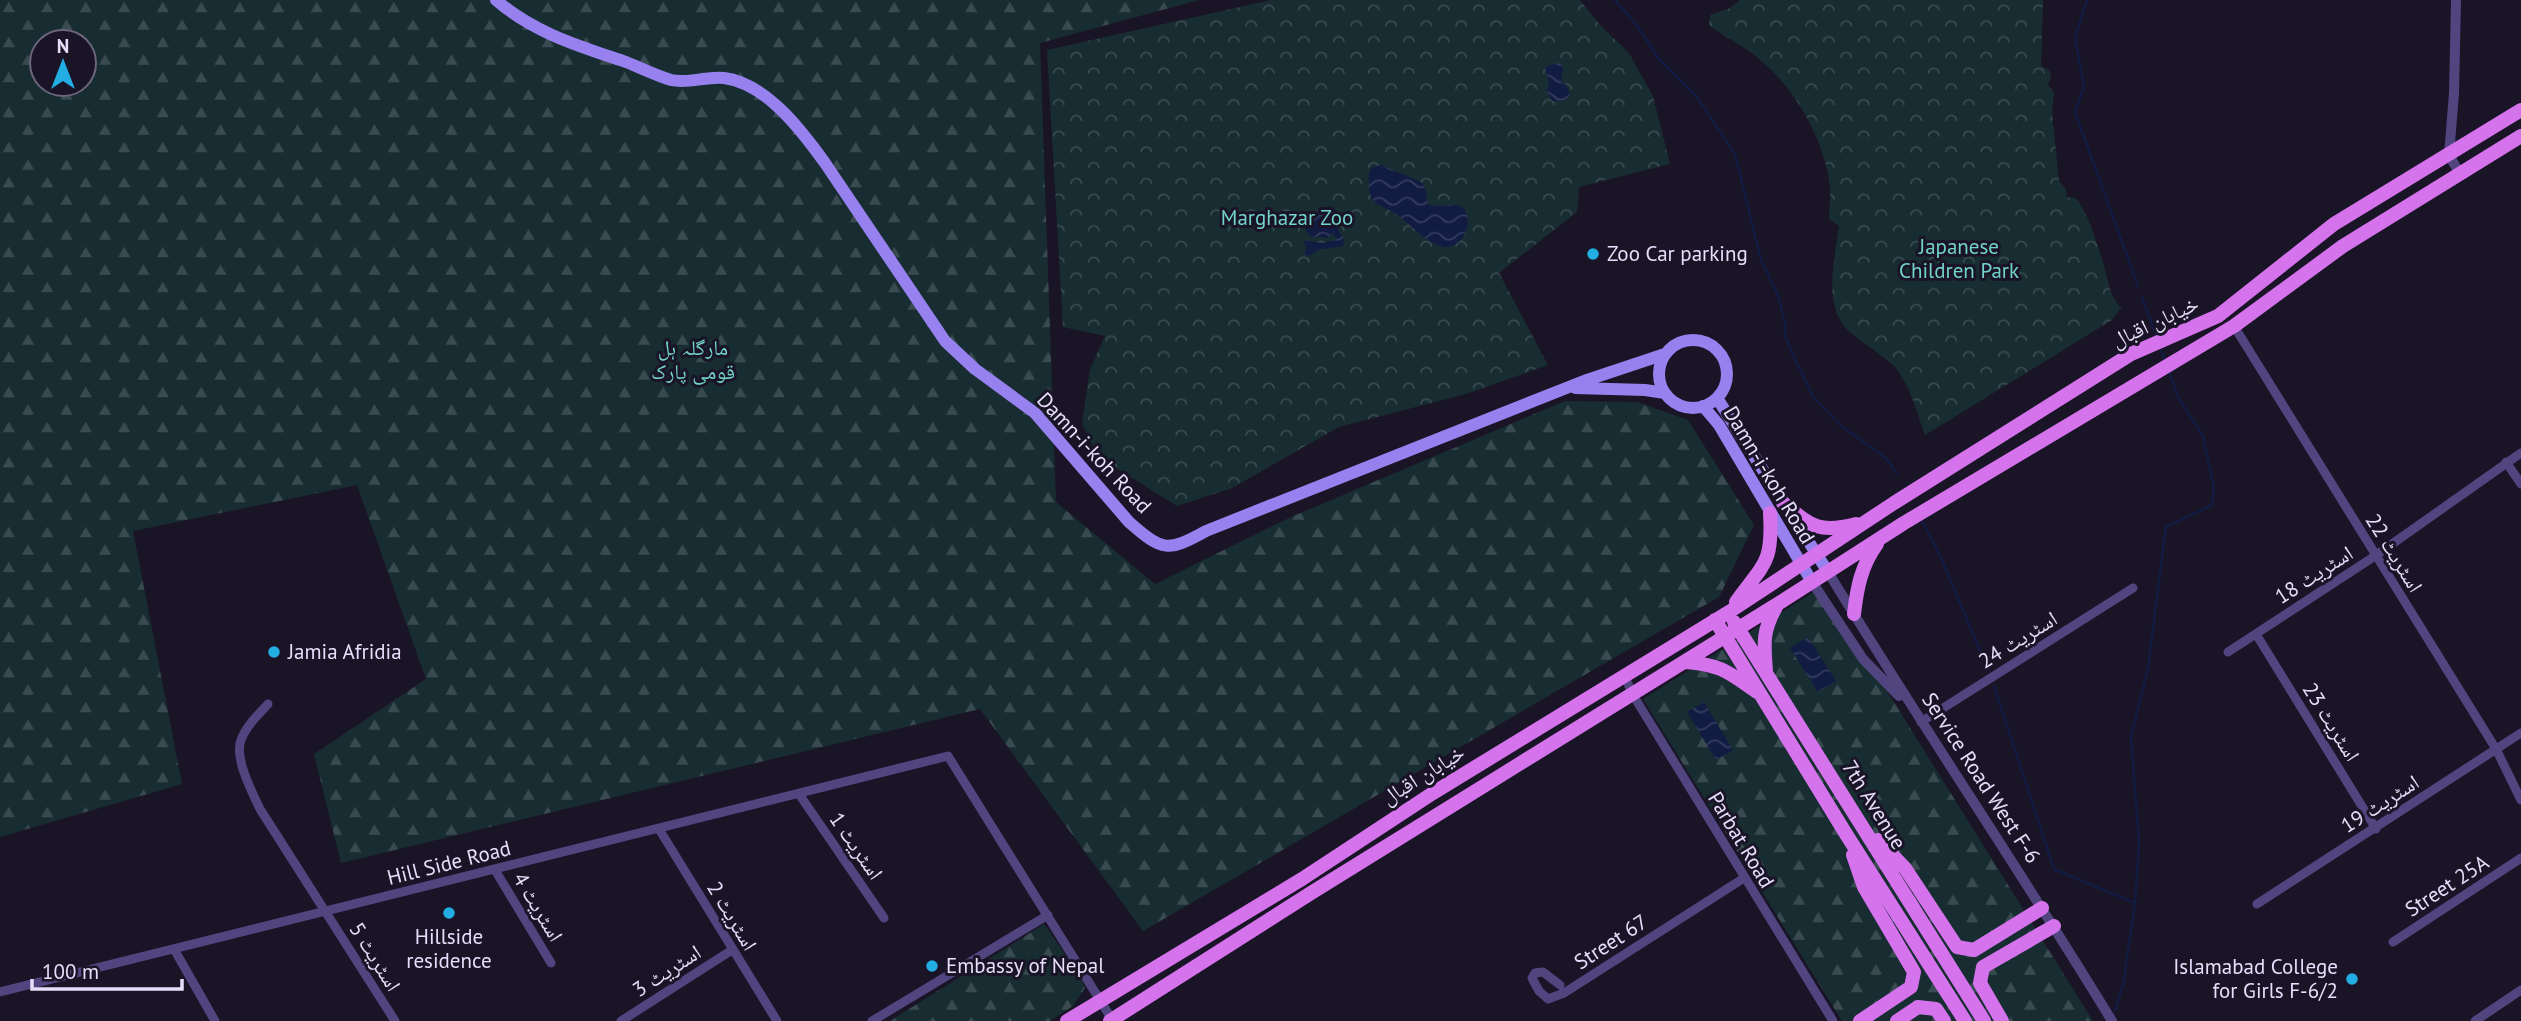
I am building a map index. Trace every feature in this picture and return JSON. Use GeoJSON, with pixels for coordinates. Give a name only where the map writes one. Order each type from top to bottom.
{"type":"FeatureCollection","features":[{"type":"Feature","properties":{"kind":"main road","name":"Damn-i-koh Road"},"geometry":{"type":"LineString","coordinates":[[496,0],[526,23],[556,38],[673,80],[733,80],[752,89],[780,109],[825,163],[945,341],[975,369],[1035,413],[1129,522],[1157,543],[1180,545],[1206,531],[1570,388],[1665,354]]}},
{"type":"Feature","properties":{"kind":"main road","name":"خیابان اقبال"},"geometry":{"type":"LineString","coordinates":[[1067,1021],[1729,612],[1894,503],[2132,354],[2218,316],[2334,224],[2521,110]]}},
{"type":"Feature","properties":{"kind":"main road","name":"خیابان اقبال"},"geometry":{"type":"LineString","coordinates":[[1112,1021],[1311,893],[1686,662],[1904,523],[2167,363],[2234,326],[2343,246],[2521,136]]}},
{"type":"Feature","properties":{"kind":"main road"},"geometry":{"type":"LineString","coordinates":[[1570,388],[1645,390],[1665,393],[1682,406],[1703,406],[1717,398],[1724,388],[1727,377],[1722,355],[1703,341],[1689,340],[1676,344],[1665,354],[1659,373],[1665,393]]}},
{"type":"Feature","properties":{"kind":"main road","name":"Damn-i-koh Road"},"geometry":{"type":"LineString","coordinates":[[1717,398],[1818,555]]}},
{"type":"Feature","properties":{"kind":"main road","name":"Damn-i-koh Road"},"geometry":{"type":"LineString","coordinates":[[1703,406],[1719,425],[1802,565]]}},
{"type":"Feature","properties":{"kind":"main road"},"geometry":{"type":"LineString","coordinates":[[1783,503],[1805,521],[1818,527],[1835,529],[1866,521]]}},
{"type":"Feature","properties":{"kind":"main road"},"geometry":{"type":"LineString","coordinates":[[1729,612],[1767,562],[1772,543],[1770,513]]}},
{"type":"Feature","properties":{"kind":"main road"},"geometry":{"type":"LineString","coordinates":[[1854,614],[1858,583],[1866,559],[1882,537]]}},
{"type":"Feature","properties":{"kind":"main road","name":"Service Road West F-6"},"geometry":{"type":"LineString","coordinates":[[1818,555],[1828,572]]}},
{"type":"Feature","properties":{"kind":"main road"},"geometry":{"type":"LineString","coordinates":[[1802,565],[1812,582]]}},
{"type":"Feature","properties":{"kind":"main road"},"geometry":{"type":"LineString","coordinates":[[1766,675],[1763,639],[1776,605]]}},
{"type":"Feature","properties":{"kind":"main road","name":"7th Avenue"},"geometry":{"type":"LineString","coordinates":[[1729,612],[1732,632],[1763,698],[1965,1021]]}},
{"type":"Feature","properties":{"kind":"main road","name":"7th Avenue"},"geometry":{"type":"LineString","coordinates":[[1714,620],[1732,632],[1766,675],[1984,1021]]}},
{"type":"Feature","properties":{"kind":"main road"},"geometry":{"type":"LineString","coordinates":[[1686,662],[1723,668],[1763,698]]}},
{"type":"Feature","properties":{"kind":"main road"},"geometry":{"type":"LineString","coordinates":[[1860,821],[1905,868],[1957,947],[1974,950],[2042,908]]}},
{"type":"Feature","properties":{"kind":"main road"},"geometry":{"type":"LineString","coordinates":[[1846,834],[1864,887],[1914,972],[1912,987],[1860,1021]]}},
{"type":"Feature","properties":{"kind":"main road"},"geometry":{"type":"LineString","coordinates":[[2002,1021],[1980,983],[1983,967],[2054,926]]}},
{"type":"Feature","properties":{"kind":"main road"},"geometry":{"type":"LineString","coordinates":[[1897,1021],[1918,1007],[1936,1009],[1944,1021]]}},
{"type":"Feature","properties":{"kind":"street"},"geometry":{"type":"LineString","coordinates":[[2456,0],[2454,93],[2449,155],[2460,174]]}},
{"type":"Feature","properties":{"kind":"street","name":"اسٹریٹ 22"},"geometry":{"type":"LineString","coordinates":[[2234,326],[2496,749],[2521,800]]}},
{"type":"Feature","properties":{"kind":"street","name":"اسٹریٹ 18"},"geometry":{"type":"LineString","coordinates":[[2228,652],[2375,556],[2521,453]]}},
{"type":"Feature","properties":{"kind":"street"},"geometry":{"type":"LineString","coordinates":[[2507,462],[2521,484]]}},
{"type":"Feature","properties":{"kind":"street","name":"Service Road West F-6"},"geometry":{"type":"LineString","coordinates":[[1828,572],[2112,1021]]}},
{"type":"Feature","properties":{"kind":"street"},"geometry":{"type":"LineString","coordinates":[[1812,582],[1863,659],[1922,722]]}},
{"type":"Feature","properties":{"kind":"street","name":"اسٹریٹ 24"},"geometry":{"type":"LineString","coordinates":[[1922,722],[2133,589]]}},
{"type":"Feature","properties":{"kind":"street","name":"اسٹریٹ 23"},"geometry":{"type":"LineString","coordinates":[[2256,634],[2375,829]]}},
{"type":"Feature","properties":{"kind":"street","name":"Parbat Road"},"geometry":{"type":"LineString","coordinates":[[1624,675],[1633,695],[1833,1021]]}},
{"type":"Feature","properties":{"kind":"street","name":"اسٹریٹ 5"},"geometry":{"type":"LineString","coordinates":[[268,704],[251,722],[239,742],[244,776],[260,809],[395,1021]]}},
{"type":"Feature","properties":{"kind":"street","name":"اسٹریٹ 19"},"geometry":{"type":"LineString","coordinates":[[2257,904],[2521,733]]}},
{"type":"Feature","properties":{"kind":"street","name":"Hill Side Road"},"geometry":{"type":"LineString","coordinates":[[0,992],[948,756],[1048,915]]}},
{"type":"Feature","properties":{"kind":"street","name":"اسٹریٹ 1"},"geometry":{"type":"LineString","coordinates":[[799,794],[884,918]]}},
{"type":"Feature","properties":{"kind":"street","name":"اسٹریٹ 2"},"geometry":{"type":"LineString","coordinates":[[659,829],[776,1021]]}},
{"type":"Feature","properties":{"kind":"street","name":"Street 25A"},"geometry":{"type":"LineString","coordinates":[[2393,942],[2521,858]]}},
{"type":"Feature","properties":{"kind":"street","name":"اسٹریٹ 4"},"geometry":{"type":"LineString","coordinates":[[495,870],[551,963]]}},
{"type":"Feature","properties":{"kind":"street","name":"Street 67"},"geometry":{"type":"LineString","coordinates":[[1560,985],[1543,972],[1535,973],[1532,978],[1539,991],[1548,999],[1564,993],[1744,878]]}},
{"type":"Feature","properties":{"kind":"street"},"geometry":{"type":"LineString","coordinates":[[872,1021],[1048,915],[1112,1021]]}},
{"type":"Feature","properties":{"kind":"street"},"geometry":{"type":"LineString","coordinates":[[174,949],[215,1021]]}},
{"type":"Feature","properties":{"kind":"street","name":"اسٹریٹ 3"},"geometry":{"type":"LineString","coordinates":[[621,1021],[732,950]]}},
{"type":"Feature","properties":{"kind":"street"},"geometry":{"type":"LineString","coordinates":[[2475,1021],[2521,990]]}},
{"type":"Feature","properties":{"kind":"green space","name":"مارگلہ ہل قومی پارک"},"geometry":{"type":"Polygon","coordinates":[[[0,0],[1199,0],[1040,43],[1056,502],[1155,584],[1291,517],[1565,401],[1637,402],[1688,420],[1754,525],[1719,597],[1143,931],[980,709],[341,863],[314,754],[426,679],[357,485],[133,531],[182,784],[0,837],[0,0]]]}},
{"type":"Feature","properties":{"kind":"green space","name":"Marghazar Zoo"},"geometry":{"type":"Polygon","coordinates":[[[1271,0],[1580,0],[1600,25],[1628,52],[1653,96],[1670,164],[1579,187],[1577,212],[1499,273],[1548,365],[1466,394],[1339,427],[1232,488],[1177,506],[1097,456],[1082,423],[1090,369],[1105,336],[1063,327],[1047,50],[1271,0]]]}},
{"type":"Feature","properties":{"kind":"green space","name":"Japanese Children Park"},"geometry":{"type":"Polygon","coordinates":[[[1740,0],[2043,0],[2041,66],[2049,70],[2051,77],[2048,85],[2054,93],[2052,112],[2059,181],[2066,190],[2067,197],[2076,198],[2092,229],[2111,292],[2121,308],[2112,320],[1925,435],[1900,373],[1851,333],[1836,310],[1832,282],[1839,226],[1829,219],[1830,191],[1827,169],[1815,133],[1796,100],[1772,70],[1752,53],[1709,25],[1710,15],[1730,8],[1740,0]]]}},
{"type":"Feature","properties":{"kind":"green space"},"geometry":{"type":"Polygon","coordinates":[[[1822,587],[2093,1021],[1842,1021],[1643,699],[1822,587]]]}},
{"type":"Feature","properties":{"kind":"green space"},"geometry":{"type":"Polygon","coordinates":[[[1044,924],[1077,971],[1085,988],[1073,1006],[1050,1021],[890,1021],[1044,924]]]}},
{"type":"Feature","properties":{"kind":"water"},"geometry":{"type":"Polygon","coordinates":[[[1561,63],[1561,82],[1566,85],[1570,94],[1566,100],[1552,101],[1547,91],[1549,83],[1545,68],[1561,63]]]}},
{"type":"Feature","properties":{"kind":"water"},"geometry":{"type":"Polygon","coordinates":[[[1381,165],[1421,182],[1425,187],[1428,205],[1456,205],[1465,209],[1467,229],[1457,244],[1449,247],[1431,242],[1400,217],[1375,202],[1370,192],[1369,174],[1371,168],[1381,165]]]}},
{"type":"Feature","properties":{"kind":"water"},"geometry":{"type":"Polygon","coordinates":[[[1329,206],[1336,210],[1344,246],[1317,250],[1310,256],[1304,255],[1304,240],[1322,243],[1337,240],[1332,232],[1328,238],[1313,238],[1306,231],[1309,218],[1314,218],[1318,211],[1329,206]]]}},
{"type":"Feature","properties":{"kind":"water"},"geometry":{"type":"Polygon","coordinates":[[[1808,637],[1836,681],[1818,692],[1790,648],[1808,637]]]}},
{"type":"Feature","properties":{"kind":"water"},"geometry":{"type":"Polygon","coordinates":[[[1704,702],[1733,750],[1716,760],[1687,712],[1704,702]]]}},
{"type":"Feature","properties":{"kind":"waterway"},"geometry":{"type":"LineString","coordinates":[[1615,0],[1638,27],[1658,58],[1697,97],[1735,154],[1761,260],[1778,295],[1785,335],[1813,397],[1840,425],[1886,458],[1897,474]]}},
{"type":"Feature","properties":{"kind":"waterway"},"geometry":{"type":"LineString","coordinates":[[2087,0],[2075,37],[2084,87],[2075,112],[2138,286]]}},
{"type":"Feature","properties":{"kind":"waterway"},"geometry":{"type":"LineString","coordinates":[[2142,297],[2156,336]]}},
{"type":"Feature","properties":{"kind":"waterway"},"geometry":{"type":"LineString","coordinates":[[2160,346],[2166,363]]}},
{"type":"Feature","properties":{"kind":"waterway"},"geometry":{"type":"LineString","coordinates":[[2135,903],[2139,843],[2131,737],[2148,668],[2166,527],[2212,505],[2214,489],[2203,436],[2179,399],[2169,372]]}},
{"type":"Feature","properties":{"kind":"waterway"},"geometry":{"type":"LineString","coordinates":[[1921,519],[1939,553],[1988,670]]}},
{"type":"Feature","properties":{"kind":"waterway"},"geometry":{"type":"LineString","coordinates":[[1994,686],[2054,869],[2135,903],[2123,985],[2115,1010]]}},
{"type":"Feature","properties":{"kind":"place","name":"Zoo Car parking"},"geometry":{"type":"Point","coordinates":[1593,254]}},
{"type":"Feature","properties":{"kind":"place","name":"Jamia Afridia"},"geometry":{"type":"Point","coordinates":[274,652]}},
{"type":"Feature","properties":{"kind":"place","name":"Hillside residence"},"geometry":{"type":"Point","coordinates":[449,913]}},
{"type":"Feature","properties":{"kind":"place","name":"Embassy of Nepal"},"geometry":{"type":"Point","coordinates":[932,966]}},
{"type":"Feature","properties":{"kind":"place","name":"Islamabad College for Girls F-6/2"},"geometry":{"type":"Point","coordinates":[2352,979]}}]}
